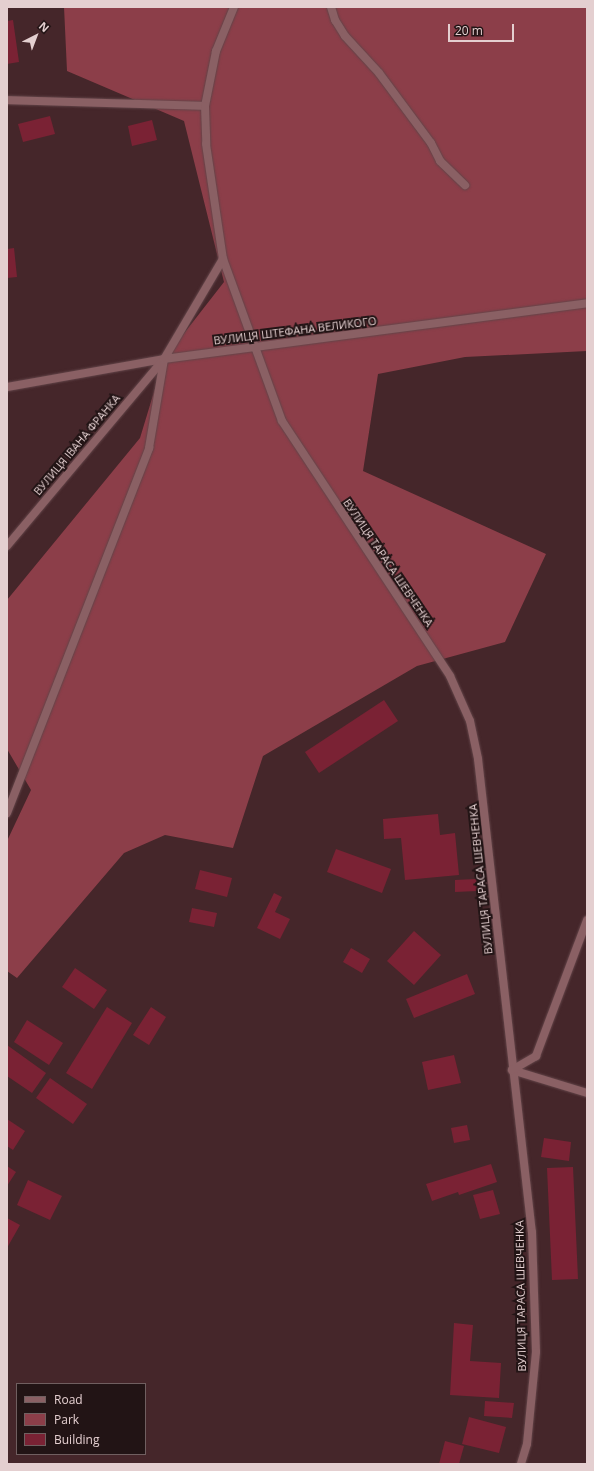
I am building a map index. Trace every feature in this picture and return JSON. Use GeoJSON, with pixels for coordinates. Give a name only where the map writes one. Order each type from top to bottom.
{"type":"FeatureCollection","features":[{"type":"Feature","properties":{"kind":"street","name":"ВУЛИЦЯ ТАРАСА ШЕВЧЕНКА"},"geometry":{"type":"LineString","coordinates":[[234,7],[216,52],[205,106],[206,144],[223,259],[282,421],[436,654],[466,710],[475,742],[481,779],[512,1070],[532,1232],[536,1352],[527,1444],[521,1464]]}},
{"type":"Feature","properties":{"kind":"street"},"geometry":{"type":"LineString","coordinates":[[331,7],[335,20],[345,36],[379,73],[431,143],[440,161],[464,185]]}},
{"type":"Feature","properties":{"kind":"street"},"geometry":{"type":"LineString","coordinates":[[7,100],[205,106]]}},
{"type":"Feature","properties":{"kind":"street"},"geometry":{"type":"LineString","coordinates":[[7,813],[150,448],[164,359],[223,259]]}},
{"type":"Feature","properties":{"kind":"street","name":"ВУЛИЦЯ ШТЕФАНА ВЕЛИКОГО"},"geometry":{"type":"LineString","coordinates":[[7,387],[164,359],[255,349],[587,304]]}},
{"type":"Feature","properties":{"kind":"street","name":"ВУЛИЦЯ ІВАНА ФРАНКА"},"geometry":{"type":"LineString","coordinates":[[7,546],[164,359]]}},
{"type":"Feature","properties":{"kind":"street"},"geometry":{"type":"LineString","coordinates":[[512,1070],[536,1056],[587,920]]}},
{"type":"Feature","properties":{"kind":"street"},"geometry":{"type":"LineString","coordinates":[[512,1070],[587,1093]]}},
{"type":"Feature","properties":{"kind":"green space"},"geometry":{"type":"Polygon","coordinates":[[[64,7],[587,7],[587,351],[465,357],[378,374],[363,471],[546,554],[505,642],[417,666],[263,756],[233,848],[165,835],[124,853],[17,978],[7,971],[7,841],[31,790],[7,749],[7,600],[140,438],[164,359],[224,282],[184,121],[67,71],[64,7]]]}},
{"type":"Feature","properties":{"kind":"building"},"geometry":{"type":"Polygon","coordinates":[[[13,20],[19,62],[7,64],[7,21],[13,20]]]}},
{"type":"Feature","properties":{"kind":"building"},"geometry":{"type":"Polygon","coordinates":[[[50,116],[55,134],[23,142],[18,124],[50,116]]]}},
{"type":"Feature","properties":{"kind":"building"},"geometry":{"type":"Polygon","coordinates":[[[152,120],[157,140],[132,146],[128,126],[152,120]]]}},
{"type":"Feature","properties":{"kind":"building"},"geometry":{"type":"Polygon","coordinates":[[[14,248],[17,277],[7,278],[7,249],[14,248]]]}},
{"type":"Feature","properties":{"kind":"building"},"geometry":{"type":"Polygon","coordinates":[[[384,700],[398,721],[319,773],[305,752],[384,700]]]}},
{"type":"Feature","properties":{"kind":"building"},"geometry":{"type":"Polygon","coordinates":[[[438,814],[440,835],[455,833],[459,875],[405,880],[401,838],[384,839],[383,819],[438,814]]]}},
{"type":"Feature","properties":{"kind":"building"},"geometry":{"type":"Polygon","coordinates":[[[336,849],[391,869],[382,893],[327,872],[336,849]]]}},
{"type":"Feature","properties":{"kind":"building"},"geometry":{"type":"Polygon","coordinates":[[[200,870],[232,878],[227,897],[195,889],[200,870]]]}},
{"type":"Feature","properties":{"kind":"building"},"geometry":{"type":"Polygon","coordinates":[[[476,879],[477,891],[455,892],[455,880],[476,879]]]}},
{"type":"Feature","properties":{"kind":"building"},"geometry":{"type":"Polygon","coordinates":[[[274,893],[282,897],[275,912],[290,919],[280,939],[257,928],[274,893]]]}},
{"type":"Feature","properties":{"kind":"building"},"geometry":{"type":"Polygon","coordinates":[[[192,908],[217,913],[214,927],[189,922],[192,908]]]}},
{"type":"Feature","properties":{"kind":"building"},"geometry":{"type":"Polygon","coordinates":[[[414,931],[441,955],[414,985],[387,961],[414,931]]]}},
{"type":"Feature","properties":{"kind":"building"},"geometry":{"type":"Polygon","coordinates":[[[351,948],[370,959],[362,973],[343,962],[351,948]]]}},
{"type":"Feature","properties":{"kind":"building"},"geometry":{"type":"Polygon","coordinates":[[[75,968],[107,990],[94,1009],[62,987],[75,968]]]}},
{"type":"Feature","properties":{"kind":"building"},"geometry":{"type":"Polygon","coordinates":[[[467,974],[475,994],[414,1018],[406,999],[467,974]]]}},
{"type":"Feature","properties":{"kind":"building"},"geometry":{"type":"Polygon","coordinates":[[[107,1007],[132,1023],[92,1089],[66,1073],[107,1007]]]}},
{"type":"Feature","properties":{"kind":"building"},"geometry":{"type":"Polygon","coordinates":[[[151,1007],[166,1017],[149,1045],[133,1035],[151,1007]]]}},
{"type":"Feature","properties":{"kind":"building"},"geometry":{"type":"Polygon","coordinates":[[[27,1020],[63,1043],[49,1065],[14,1042],[27,1020]]]}},
{"type":"Feature","properties":{"kind":"building"},"geometry":{"type":"Polygon","coordinates":[[[7,1045],[46,1073],[32,1093],[7,1076],[7,1045]]]}},
{"type":"Feature","properties":{"kind":"building"},"geometry":{"type":"Polygon","coordinates":[[[454,1055],[461,1083],[428,1090],[422,1062],[454,1055]]]}},
{"type":"Feature","properties":{"kind":"building"},"geometry":{"type":"Polygon","coordinates":[[[50,1078],[87,1104],[73,1124],[36,1098],[50,1078]]]}},
{"type":"Feature","properties":{"kind":"building"},"geometry":{"type":"Polygon","coordinates":[[[7,1119],[25,1131],[13,1150],[7,1146],[7,1119]]]}},
{"type":"Feature","properties":{"kind":"building"},"geometry":{"type":"Polygon","coordinates":[[[467,1125],[470,1140],[454,1143],[451,1128],[467,1125]]]}},
{"type":"Feature","properties":{"kind":"building"},"geometry":{"type":"Polygon","coordinates":[[[544,1138],[571,1142],[569,1161],[541,1157],[544,1138]]]}},
{"type":"Feature","properties":{"kind":"building"},"geometry":{"type":"Polygon","coordinates":[[[491,1164],[497,1182],[459,1195],[458,1192],[432,1201],[426,1184],[491,1164]]]}},
{"type":"Feature","properties":{"kind":"building"},"geometry":{"type":"Polygon","coordinates":[[[7,1166],[16,1172],[7,1186],[7,1166]]]}},
{"type":"Feature","properties":{"kind":"building"},"geometry":{"type":"Polygon","coordinates":[[[573,1167],[578,1279],[552,1280],[547,1168],[573,1167]]]}},
{"type":"Feature","properties":{"kind":"building"},"geometry":{"type":"Polygon","coordinates":[[[28,1180],[62,1196],[50,1220],[17,1205],[28,1180]]]}},
{"type":"Feature","properties":{"kind":"building"},"geometry":{"type":"Polygon","coordinates":[[[493,1190],[500,1214],[480,1219],[473,1195],[493,1190]]]}},
{"type":"Feature","properties":{"kind":"building"},"geometry":{"type":"Polygon","coordinates":[[[7,1218],[20,1225],[7,1248],[7,1218]]]}},
{"type":"Feature","properties":{"kind":"building"},"geometry":{"type":"Polygon","coordinates":[[[454,1323],[473,1325],[470,1361],[501,1363],[499,1398],[450,1395],[454,1323]]]}},
{"type":"Feature","properties":{"kind":"building"},"geometry":{"type":"Polygon","coordinates":[[[485,1401],[514,1403],[512,1418],[484,1416],[485,1401]]]}},
{"type":"Feature","properties":{"kind":"building"},"geometry":{"type":"Polygon","coordinates":[[[469,1417],[506,1427],[499,1453],[462,1444],[469,1417]]]}},
{"type":"Feature","properties":{"kind":"building"},"geometry":{"type":"Polygon","coordinates":[[[445,1441],[464,1446],[459,1464],[439,1464],[445,1441]]]}}]}
